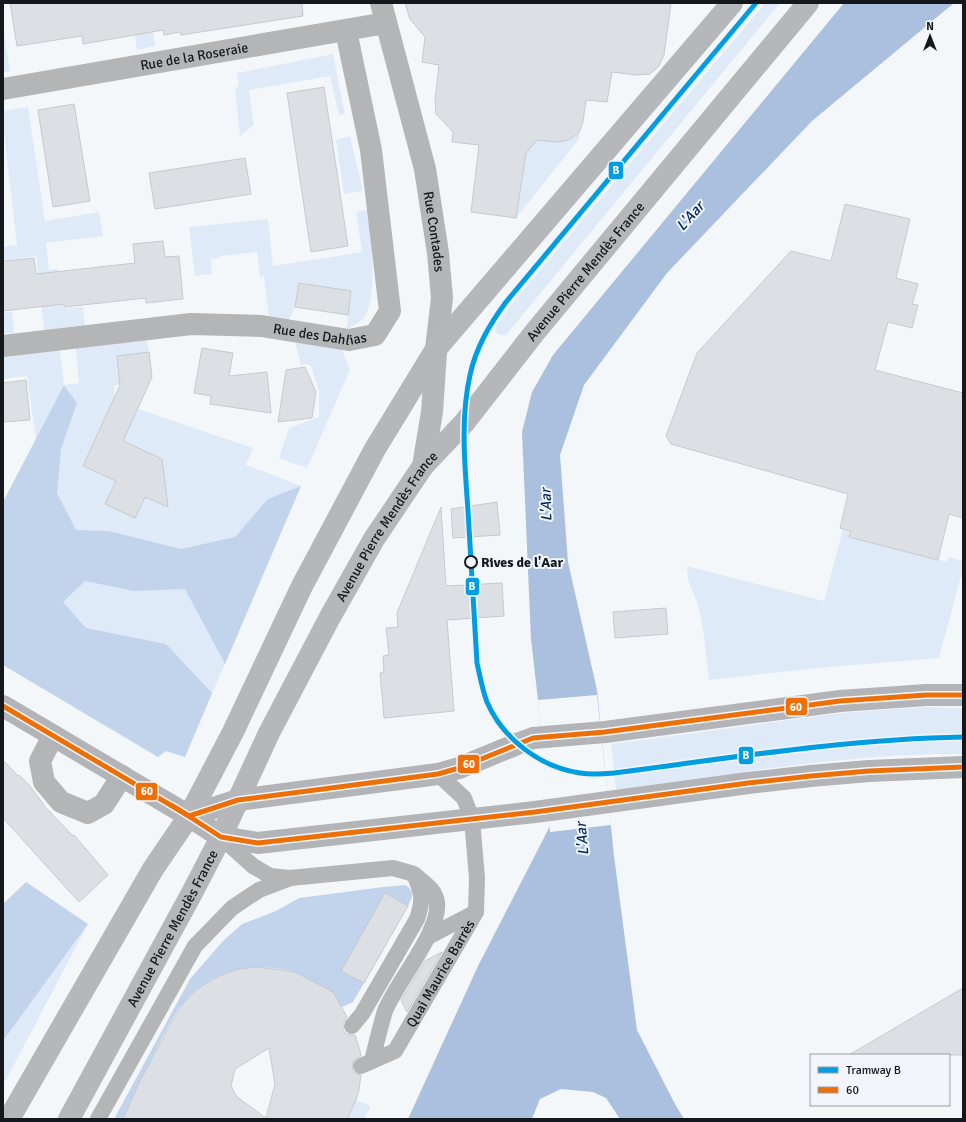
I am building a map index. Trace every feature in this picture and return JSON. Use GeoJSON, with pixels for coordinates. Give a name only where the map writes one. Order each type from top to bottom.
{"type":"FeatureCollection","features":[{"type":"Feature","properties":{"kind":"main road"},"geometry":{"type":"LineString","coordinates":[[8,1119],[153,869],[189,816],[233,732],[302,586],[376,449],[436,349],[732,3]]}},
{"type":"Feature","properties":{"kind":"main road","name":"Avenue Pierre Mendès France"},"geometry":{"type":"LineString","coordinates":[[69,1119],[160,953],[221,837],[269,733],[330,617],[374,539],[423,466],[464,423],[535,332],[808,3]]}},
{"type":"Feature","properties":{"kind":"main road","name":"Rue Contades"},"geometry":{"type":"LineString","coordinates":[[423,466],[432,412],[436,349]]}},
{"type":"Feature","properties":{"kind":"main road"},"geometry":{"type":"LineString","coordinates":[[189,816],[238,800],[438,774],[459,768],[533,738],[605,732],[840,701],[926,695],[963,695]]}},
{"type":"Feature","properties":{"kind":"main road"},"geometry":{"type":"LineString","coordinates":[[3,706],[189,816],[221,837],[258,843],[535,812],[748,783],[811,776],[869,771],[963,767]]}},
{"type":"Feature","properties":{"kind":"street","name":"Rue Contades"},"geometry":{"type":"LineString","coordinates":[[384,13],[425,169],[438,254],[442,298],[436,349]]}},
{"type":"Feature","properties":{"kind":"street","name":"Rue de la Roseraie"},"geometry":{"type":"LineString","coordinates":[[3,89],[346,31],[384,13]]}},
{"type":"Feature","properties":{"kind":"street","name":"Rue des Dahlias"},"geometry":{"type":"LineString","coordinates":[[3,346],[191,324],[261,326],[349,340],[375,335],[390,311],[371,150],[346,31]]}},
{"type":"Feature","properties":{"kind":"street"},"geometry":{"type":"LineString","coordinates":[[54,736],[40,761],[44,782],[61,802],[88,813],[104,804],[122,776]]}},
{"type":"Feature","properties":{"kind":"lane","name":"Quai Maurice Barrès"},"geometry":{"type":"LineString","coordinates":[[386,1010],[367,1064],[395,1051],[476,912],[477,878],[472,819],[464,798],[438,774]]}},
{"type":"Feature","properties":{"kind":"lane"},"geometry":{"type":"LineString","coordinates":[[221,837],[254,866],[270,876],[290,878],[393,868],[414,874],[433,890],[437,902],[437,916],[428,937],[386,1010],[352,1026],[362,1014],[417,919],[422,905],[421,892],[414,874]]}},
{"type":"Feature","properties":{"kind":"lane"},"geometry":{"type":"LineString","coordinates":[[98,1119],[194,946],[232,908],[259,890],[290,878]]}},
{"type":"Feature","properties":{"kind":"lane"},"geometry":{"type":"LineString","coordinates":[[428,937],[476,912]]}},
{"type":"Feature","properties":{"kind":"shaded area"},"geometry":{"type":"Polygon","coordinates":[[[130,3],[149,3],[155,46],[137,50],[130,3]]]}},
{"type":"Feature","properties":{"kind":"shaded area"},"geometry":{"type":"Polygon","coordinates":[[[765,3],[780,3],[506,335],[500,335],[495,332],[497,324],[514,301],[765,3]]]}},
{"type":"Feature","properties":{"kind":"shaded area"},"geometry":{"type":"Polygon","coordinates":[[[3,27],[10,71],[3,72],[3,27]]]}},
{"type":"Feature","properties":{"kind":"shaded area"},"geometry":{"type":"Polygon","coordinates":[[[333,54],[345,114],[339,115],[330,76],[249,90],[254,125],[240,136],[235,91],[239,84],[237,73],[333,54]]]}},
{"type":"Feature","properties":{"kind":"shaded area"},"geometry":{"type":"Polygon","coordinates":[[[28,107],[45,221],[99,212],[103,236],[46,243],[49,270],[58,269],[63,308],[83,307],[85,325],[44,330],[36,256],[3,260],[3,247],[17,245],[3,125],[3,111],[28,107]]]}},
{"type":"Feature","properties":{"kind":"shaded area"},"geometry":{"type":"Polygon","coordinates":[[[579,133],[579,139],[516,218],[528,138],[557,142],[568,140],[579,133]]]}},
{"type":"Feature","properties":{"kind":"shaded area"},"geometry":{"type":"Polygon","coordinates":[[[350,136],[363,191],[344,194],[336,140],[350,136]]]}},
{"type":"Feature","properties":{"kind":"shaded area"},"geometry":{"type":"Polygon","coordinates":[[[367,210],[370,221],[372,257],[371,299],[368,311],[363,319],[347,329],[351,291],[299,283],[295,307],[289,321],[269,318],[264,276],[260,277],[257,252],[220,256],[219,258],[211,259],[212,274],[195,276],[189,227],[268,219],[273,266],[362,252],[356,212],[367,210]]]}},
{"type":"Feature","properties":{"kind":"shaded area"},"geometry":{"type":"Polygon","coordinates":[[[12,312],[14,333],[3,333],[3,313],[12,312]]]}},
{"type":"Feature","properties":{"kind":"shaded area"},"geometry":{"type":"Polygon","coordinates":[[[147,340],[149,352],[117,356],[120,385],[114,385],[114,398],[138,409],[253,448],[246,465],[301,486],[185,757],[166,751],[158,757],[3,665],[3,502],[36,439],[27,376],[3,379],[3,357],[60,350],[64,385],[79,383],[76,348],[147,340]]]}},
{"type":"Feature","properties":{"kind":"shaded area"},"geometry":{"type":"Polygon","coordinates":[[[295,342],[342,350],[350,370],[307,468],[279,458],[289,428],[319,417],[319,391],[311,366],[305,364],[301,365],[295,342]]]}},
{"type":"Feature","properties":{"kind":"shaded area"},"geometry":{"type":"Polygon","coordinates":[[[64,385],[77,403],[61,449],[57,493],[76,530],[109,531],[181,549],[235,537],[268,499],[301,486],[225,664],[185,589],[134,591],[85,581],[63,602],[86,628],[166,644],[212,693],[185,757],[166,751],[158,757],[3,665],[3,502],[64,385]]]}},
{"type":"Feature","properties":{"kind":"shaded area"},"geometry":{"type":"Polygon","coordinates":[[[843,529],[851,530],[849,537],[947,562],[948,557],[963,561],[963,569],[939,658],[817,668],[709,680],[703,629],[698,605],[688,580],[687,566],[824,601],[843,529]]]}},
{"type":"Feature","properties":{"kind":"shaded area"},"geometry":{"type":"Polygon","coordinates":[[[925,707],[963,708],[963,754],[876,757],[833,761],[616,790],[611,744],[841,713],[925,707]]]}},
{"type":"Feature","properties":{"kind":"shaded area"},"geometry":{"type":"Polygon","coordinates":[[[26,882],[88,924],[3,1041],[3,904],[26,882]]]}},
{"type":"Feature","properties":{"kind":"shaded area"},"geometry":{"type":"Polygon","coordinates":[[[406,885],[412,892],[408,906],[386,893],[342,971],[364,983],[353,1002],[342,1007],[315,984],[290,971],[272,968],[247,968],[224,974],[194,992],[178,1010],[161,1040],[123,1119],[114,1119],[190,979],[223,941],[242,924],[276,911],[299,898],[406,885]]]}},
{"type":"Feature","properties":{"kind":"shaded area"},"geometry":{"type":"Polygon","coordinates":[[[88,924],[7,1078],[3,1084],[3,1041],[88,924]]]}},
{"type":"Feature","properties":{"kind":"shaded area"},"geometry":{"type":"Polygon","coordinates":[[[356,1100],[371,1106],[364,1119],[347,1119],[356,1100]]]}},
{"type":"Feature","properties":{"kind":"water","name":"L'Aar"},"geometry":{"type":"Polygon","coordinates":[[[844,3],[954,3],[812,121],[667,273],[584,385],[560,455],[568,562],[597,690],[614,856],[637,1030],[684,1119],[620,1119],[606,1098],[593,1092],[561,1089],[540,1099],[532,1119],[408,1119],[478,966],[550,826],[531,639],[522,432],[532,392],[553,355],[844,3]]]}},
{"type":"Feature","properties":{"kind":"pier"},"geometry":{"type":"Polygon","coordinates":[[[597,695],[611,825],[550,832],[538,700],[597,695]]]}},
{"type":"Feature","properties":{"kind":"building"},"geometry":{"type":"Polygon","coordinates":[[[10,3],[302,3],[303,16],[181,35],[180,32],[164,35],[163,30],[83,44],[82,36],[17,46],[10,3]]]}},
{"type":"Feature","properties":{"kind":"building"},"geometry":{"type":"Polygon","coordinates":[[[405,3],[671,3],[664,55],[659,66],[650,74],[636,75],[612,72],[607,102],[586,100],[583,122],[579,133],[568,140],[557,142],[537,140],[526,153],[516,218],[471,212],[479,145],[452,142],[453,132],[436,114],[435,101],[439,65],[422,62],[425,37],[410,19],[405,3]]]}},
{"type":"Feature","properties":{"kind":"building"},"geometry":{"type":"Polygon","coordinates":[[[324,87],[348,246],[311,252],[287,93],[324,87]]]}},
{"type":"Feature","properties":{"kind":"building"},"geometry":{"type":"Polygon","coordinates":[[[74,104],[90,201],[53,207],[38,110],[74,104]]]}},
{"type":"Feature","properties":{"kind":"building"},"geometry":{"type":"Polygon","coordinates":[[[245,158],[251,194],[155,209],[149,173],[245,158]]]}},
{"type":"Feature","properties":{"kind":"building"},"geometry":{"type":"Polygon","coordinates":[[[845,204],[910,219],[896,278],[918,284],[912,304],[918,305],[912,328],[888,322],[875,370],[963,393],[963,518],[949,514],[938,560],[849,537],[851,531],[840,528],[848,494],[671,444],[666,436],[697,353],[791,251],[831,261],[845,204]]]}},
{"type":"Feature","properties":{"kind":"building"},"geometry":{"type":"Polygon","coordinates":[[[163,241],[165,257],[179,256],[183,299],[146,303],[146,298],[64,307],[64,304],[3,311],[3,261],[34,258],[36,274],[135,263],[133,244],[163,241]]]}},
{"type":"Feature","properties":{"kind":"building"},"geometry":{"type":"Polygon","coordinates":[[[299,283],[351,291],[348,315],[295,307],[299,283]]]}},
{"type":"Feature","properties":{"kind":"building"},"geometry":{"type":"Polygon","coordinates":[[[202,348],[233,353],[229,376],[267,372],[271,413],[210,404],[211,396],[194,393],[202,348]]]}},
{"type":"Feature","properties":{"kind":"building"},"geometry":{"type":"Polygon","coordinates":[[[149,352],[152,377],[123,441],[162,459],[168,507],[145,497],[135,518],[105,504],[116,481],[83,466],[120,385],[117,356],[149,352]]]}},
{"type":"Feature","properties":{"kind":"building"},"geometry":{"type":"Polygon","coordinates":[[[305,367],[316,392],[312,418],[278,422],[286,370],[305,367]]]}},
{"type":"Feature","properties":{"kind":"building"},"geometry":{"type":"Polygon","coordinates":[[[26,380],[30,420],[3,422],[3,383],[26,380]]]}},
{"type":"Feature","properties":{"kind":"building"},"geometry":{"type":"Polygon","coordinates":[[[497,502],[500,535],[453,538],[451,509],[497,502]]]}},
{"type":"Feature","properties":{"kind":"building"},"geometry":{"type":"Polygon","coordinates":[[[441,507],[446,586],[502,583],[504,616],[447,620],[454,711],[384,718],[380,673],[384,672],[383,656],[389,655],[386,628],[398,627],[397,613],[441,507]]]}},
{"type":"Feature","properties":{"kind":"building"},"geometry":{"type":"Polygon","coordinates":[[[666,608],[668,634],[615,638],[613,612],[666,608]]]}},
{"type":"Feature","properties":{"kind":"building"},"geometry":{"type":"Polygon","coordinates":[[[3,760],[30,786],[46,808],[73,836],[74,835],[108,875],[79,902],[3,818],[3,760]]]}},
{"type":"Feature","properties":{"kind":"building"},"geometry":{"type":"Polygon","coordinates":[[[385,893],[408,906],[364,983],[341,971],[385,893]]]}},
{"type":"Feature","properties":{"kind":"building"},"geometry":{"type":"Polygon","coordinates":[[[442,952],[407,1012],[401,1000],[425,961],[442,952]]]}},
{"type":"Feature","properties":{"kind":"building"},"geometry":{"type":"Polygon","coordinates":[[[258,967],[295,972],[333,992],[347,1017],[343,1024],[343,1030],[346,1034],[355,1035],[361,1056],[354,1060],[352,1065],[355,1073],[361,1075],[356,1100],[347,1119],[123,1119],[140,1081],[184,1002],[202,986],[219,976],[239,969],[258,967]],[[269,1048],[235,1069],[231,1086],[237,1097],[266,1118],[275,1084],[269,1048]]]}},
{"type":"Feature","properties":{"kind":"building"},"geometry":{"type":"Polygon","coordinates":[[[963,988],[963,1055],[851,1054],[963,988]]]}},
{"type":"Feature","properties":{"kind":"tram line","name":"B"},"geometry":{"type":"LineString","coordinates":[[756,3],[506,302],[489,327],[476,355],[467,392],[464,443],[477,663],[484,692],[487,702],[503,728],[524,749],[551,765],[584,774],[614,773],[832,745],[875,741],[963,737]]}},
{"type":"Feature","properties":{"kind":"transit line","name":"60"},"geometry":{"type":"LineString","coordinates":[[3,706],[189,816],[238,800],[438,774],[459,768],[533,738],[605,732],[840,701],[926,695],[963,695]]}},
{"type":"Feature","properties":{"kind":"transit line","name":"60"},"geometry":{"type":"LineString","coordinates":[[173,806],[221,837],[258,843],[535,812],[748,783],[811,776],[869,771],[963,767]]}},
{"type":"Feature","properties":{"kind":"place","name":"Rives de l'Aar"},"geometry":{"type":"Point","coordinates":[471,562]}}]}
